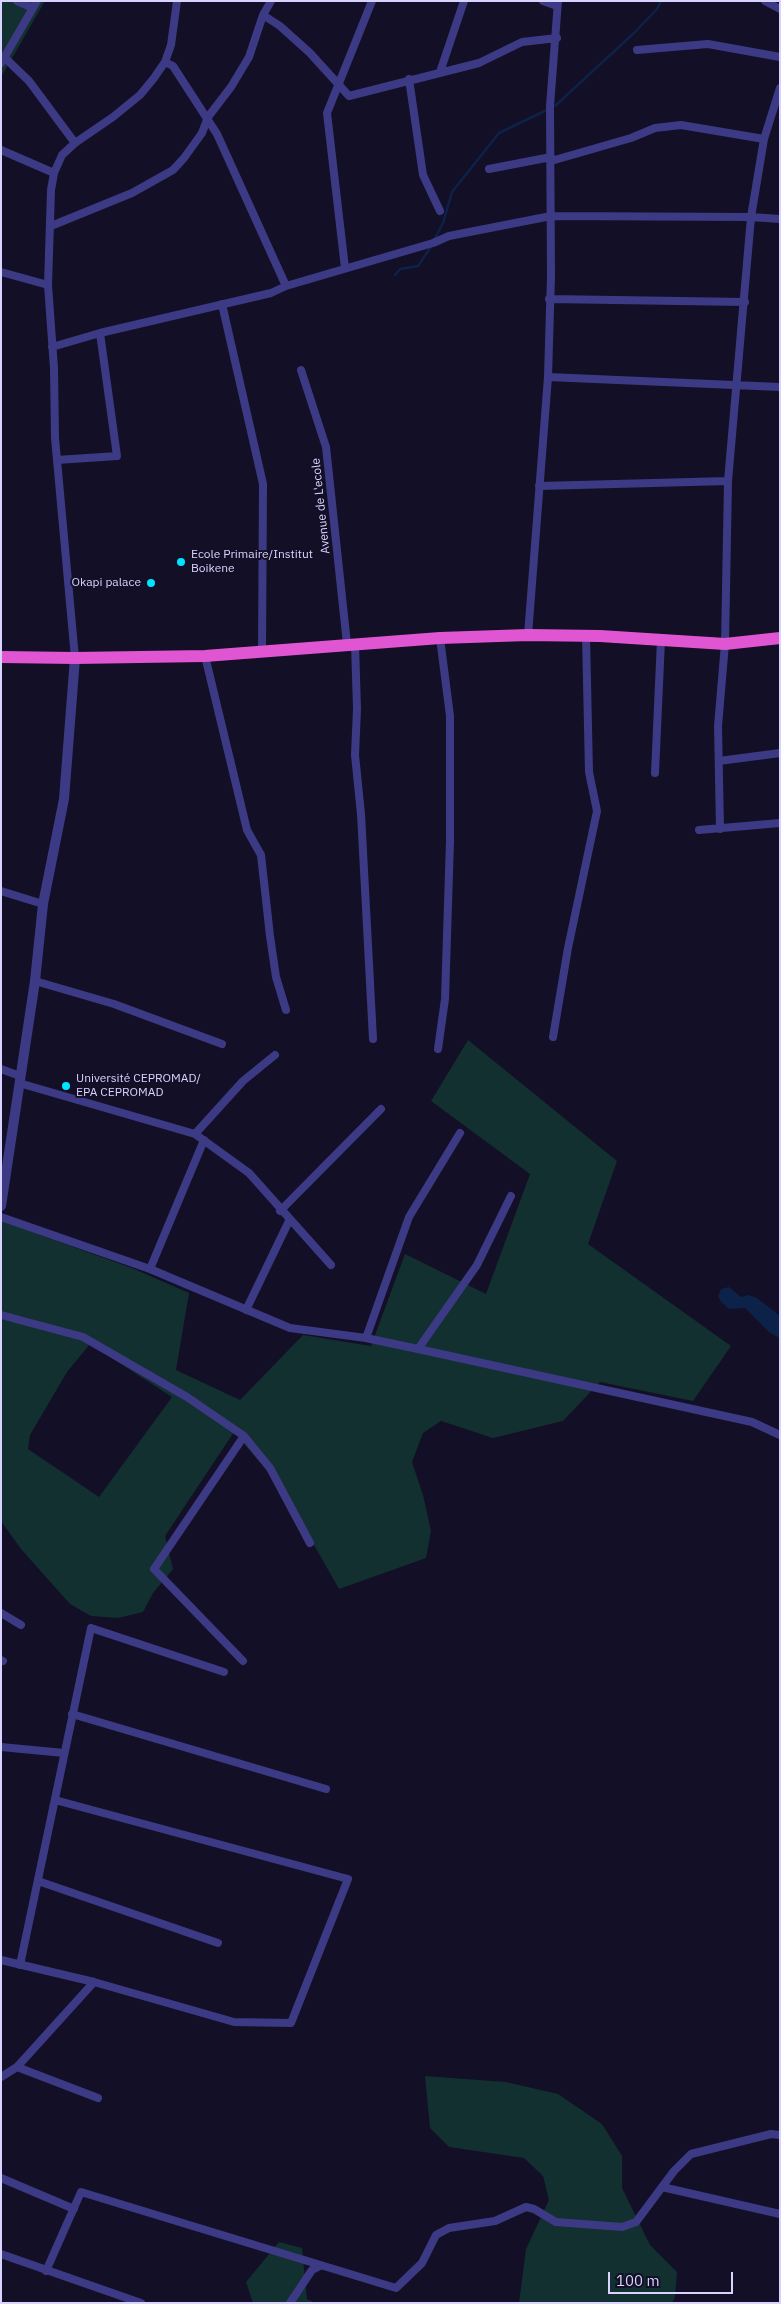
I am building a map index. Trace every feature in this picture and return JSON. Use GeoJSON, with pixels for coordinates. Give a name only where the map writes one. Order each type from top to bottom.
{"type":"FeatureCollection","features":[{"type":"Feature","properties":{"kind":"highway"},"geometry":{"type":"LineString","coordinates":[[1,657],[205,656],[440,638],[528,635],[586,636],[725,644],[780,638]]}},
{"type":"Feature","properties":{"kind":"street"},"geometry":{"type":"LineString","coordinates":[[17,1],[35,4],[3,60],[29,81],[75,143]]}},
{"type":"Feature","properties":{"kind":"street"},"geometry":{"type":"LineString","coordinates":[[1,1205],[35,981],[43,904],[64,799],[75,658],[57,460],[48,285],[54,173],[62,155],[75,143],[113,117],[140,95],[165,62],[171,45],[177,1]]}},
{"type":"Feature","properties":{"kind":"street"},"geometry":{"type":"LineString","coordinates":[[51,226],[132,193],[172,170],[184,158],[202,132],[208,117],[231,87],[249,57],[263,15],[270,1]]}},
{"type":"Feature","properties":{"kind":"street"},"geometry":{"type":"LineString","coordinates":[[345,268],[327,113],[372,1]]}},
{"type":"Feature","properties":{"kind":"street"},"geometry":{"type":"LineString","coordinates":[[440,72],[464,1]]}},
{"type":"Feature","properties":{"kind":"street"},"geometry":{"type":"LineString","coordinates":[[528,635],[548,377],[551,216],[550,106],[557,38],[558,3],[542,1]]}},
{"type":"Feature","properties":{"kind":"street"},"geometry":{"type":"LineString","coordinates":[[765,1],[780,8]]}},
{"type":"Feature","properties":{"kind":"street"},"geometry":{"type":"LineString","coordinates":[[263,15],[280,26],[310,53],[349,96],[409,79],[479,63],[522,42],[557,38]]}},
{"type":"Feature","properties":{"kind":"street"},"geometry":{"type":"LineString","coordinates":[[637,50],[708,44],[780,57]]}},
{"type":"Feature","properties":{"kind":"street"},"geometry":{"type":"LineString","coordinates":[[165,62],[173,66],[208,117],[286,286]]}},
{"type":"Feature","properties":{"kind":"street"},"geometry":{"type":"LineString","coordinates":[[409,79],[423,175],[440,211]]}},
{"type":"Feature","properties":{"kind":"street"},"geometry":{"type":"LineString","coordinates":[[720,829],[718,726],[725,644],[728,481],[751,217],[764,139],[780,88]]}},
{"type":"Feature","properties":{"kind":"street"},"geometry":{"type":"LineString","coordinates":[[489,169],[551,159],[631,138],[655,128],[681,125],[764,139]]}},
{"type":"Feature","properties":{"kind":"street"},"geometry":{"type":"LineString","coordinates":[[1,150],[54,173]]}},
{"type":"Feature","properties":{"kind":"street"},"geometry":{"type":"LineString","coordinates":[[52,347],[100,333],[271,293],[286,286],[433,243],[449,236],[551,216],[751,217],[780,219]]}},
{"type":"Feature","properties":{"kind":"street"},"geometry":{"type":"LineString","coordinates":[[1,272],[48,285]]}},
{"type":"Feature","properties":{"kind":"street"},"geometry":{"type":"LineString","coordinates":[[549,299],[745,302]]}},
{"type":"Feature","properties":{"kind":"street"},"geometry":{"type":"LineString","coordinates":[[222,304],[263,484],[262,651]]}},
{"type":"Feature","properties":{"kind":"street"},"geometry":{"type":"LineString","coordinates":[[57,460],[117,456],[100,333]]}},
{"type":"Feature","properties":{"kind":"street","name":"Avenue de L'ecole"},"geometry":{"type":"LineString","coordinates":[[301,370],[326,447],[351,644],[357,710],[355,755],[361,814],[373,1039]]}},
{"type":"Feature","properties":{"kind":"street"},"geometry":{"type":"LineString","coordinates":[[548,377],[780,387]]}},
{"type":"Feature","properties":{"kind":"street"},"geometry":{"type":"LineString","coordinates":[[539,486],[728,481]]}},
{"type":"Feature","properties":{"kind":"street"},"geometry":{"type":"LineString","coordinates":[[553,1037],[568,948],[598,811],[588,772],[586,636]]}},
{"type":"Feature","properties":{"kind":"street"},"geometry":{"type":"LineString","coordinates":[[438,1049],[445,999],[450,841],[450,716],[440,638]]}},
{"type":"Feature","properties":{"kind":"street"},"geometry":{"type":"LineString","coordinates":[[655,772],[661,640]]}},
{"type":"Feature","properties":{"kind":"street"},"geometry":{"type":"LineString","coordinates":[[205,656],[247,830],[261,855],[276,977],[286,1010]]}},
{"type":"Feature","properties":{"kind":"street"},"geometry":{"type":"LineString","coordinates":[[719,761],[780,753]]}},
{"type":"Feature","properties":{"kind":"street"},"geometry":{"type":"LineString","coordinates":[[699,830],[780,823]]}},
{"type":"Feature","properties":{"kind":"street"},"geometry":{"type":"LineString","coordinates":[[1,891],[43,904]]}},
{"type":"Feature","properties":{"kind":"street"},"geometry":{"type":"LineString","coordinates":[[35,981],[114,1004],[222,1044]]}},
{"type":"Feature","properties":{"kind":"street"},"geometry":{"type":"LineString","coordinates":[[195,1134],[242,1081],[275,1054]]}},
{"type":"Feature","properties":{"kind":"street"},"geometry":{"type":"LineString","coordinates":[[1,1070],[20,1079],[195,1134],[249,1174],[289,1221],[331,1265]]}},
{"type":"Feature","properties":{"kind":"street"},"geometry":{"type":"LineString","coordinates":[[280,1211],[381,1109]]}},
{"type":"Feature","properties":{"kind":"street"},"geometry":{"type":"LineString","coordinates":[[366,1338],[409,1217],[460,1133]]}},
{"type":"Feature","properties":{"kind":"street"},"geometry":{"type":"LineString","coordinates":[[150,1269],[204,1140]]}},
{"type":"Feature","properties":{"kind":"street"},"geometry":{"type":"LineString","coordinates":[[418,1349],[477,1265],[511,1196]]}},
{"type":"Feature","properties":{"kind":"street"},"geometry":{"type":"LineString","coordinates":[[1,1217],[150,1269],[290,1328],[366,1338],[418,1349],[752,1422],[780,1435]]}},
{"type":"Feature","properties":{"kind":"street"},"geometry":{"type":"LineString","coordinates":[[246,1310],[289,1221]]}},
{"type":"Feature","properties":{"kind":"street"},"geometry":{"type":"LineString","coordinates":[[1,1315],[83,1337],[187,1397],[244,1436],[270,1468],[310,1543]]}},
{"type":"Feature","properties":{"kind":"street"},"geometry":{"type":"LineString","coordinates":[[243,1661],[154,1568],[244,1436]]}},
{"type":"Feature","properties":{"kind":"street"},"geometry":{"type":"LineString","coordinates":[[1,1613],[21,1625]]}},
{"type":"Feature","properties":{"kind":"street"},"geometry":{"type":"LineString","coordinates":[[20,1965],[91,1628],[224,1672]]}},
{"type":"Feature","properties":{"kind":"street"},"geometry":{"type":"LineString","coordinates":[[72,1714],[326,1789]]}},
{"type":"Feature","properties":{"kind":"street"},"geometry":{"type":"LineString","coordinates":[[1,1748],[64,1753]]}},
{"type":"Feature","properties":{"kind":"street"},"geometry":{"type":"LineString","coordinates":[[1,1961],[94,1982],[234,2022],[291,2023],[348,1879],[55,1800]]}},
{"type":"Feature","properties":{"kind":"street"},"geometry":{"type":"LineString","coordinates":[[38,1881],[218,1943]]}},
{"type":"Feature","properties":{"kind":"street"},"geometry":{"type":"LineString","coordinates":[[1,2078],[17,2067],[94,1982]]}},
{"type":"Feature","properties":{"kind":"street"},"geometry":{"type":"LineString","coordinates":[[17,2067],[98,2098]]}},
{"type":"Feature","properties":{"kind":"street"},"geometry":{"type":"LineString","coordinates":[[46,2270],[81,2192],[396,2288],[422,2263],[436,2235],[449,2228],[495,2221],[526,2207],[534,2209],[556,2222],[622,2227],[636,2222],[662,2187],[691,2154],[772,2134],[780,2135]]}},
{"type":"Feature","properties":{"kind":"street"},"geometry":{"type":"LineString","coordinates":[[1,2178],[74,2209]]}},
{"type":"Feature","properties":{"kind":"street"},"geometry":{"type":"LineString","coordinates":[[662,2187],[780,2214]]}},
{"type":"Feature","properties":{"kind":"street"},"geometry":{"type":"LineString","coordinates":[[1,2254],[141,2303]]}},
{"type":"Feature","properties":{"kind":"street"},"geometry":{"type":"LineString","coordinates":[[290,2303],[312,2270],[320,2266]]}},
{"type":"Feature","properties":{"kind":"green space"},"geometry":{"type":"Polygon","coordinates":[[[1,1],[45,1],[1,77],[1,1]]]}},
{"type":"Feature","properties":{"kind":"green space"},"geometry":{"type":"Polygon","coordinates":[[[468,1040],[617,1161],[588,1244],[731,1346],[693,1401],[600,1382],[563,1421],[493,1438],[441,1421],[423,1433],[412,1462],[423,1495],[431,1531],[426,1558],[339,1589],[310,1538],[268,1472],[234,1432],[165,1536],[173,1569],[153,1593],[143,1612],[118,1618],[91,1616],[70,1604],[21,1549],[1,1521],[1,1221],[132,1268],[189,1293],[176,1370],[240,1400],[303,1335],[371,1346],[405,1254],[486,1294],[530,1174],[431,1101],[468,1040]],[[90,1344],[67,1372],[30,1435],[28,1449],[99,1497],[172,1397],[90,1344]]]}},
{"type":"Feature","properties":{"kind":"green space"},"geometry":{"type":"Polygon","coordinates":[[[425,2076],[506,2082],[558,2094],[602,2124],[622,2156],[622,2188],[650,2245],[677,2272],[675,2297],[672,2303],[519,2303],[526,2249],[549,2200],[543,2176],[524,2158],[449,2147],[430,2128],[425,2076]]]}},
{"type":"Feature","properties":{"kind":"green space"},"geometry":{"type":"Polygon","coordinates":[[[279,2242],[302,2248],[307,2299],[315,2303],[253,2303],[246,2282],[279,2242]]]}},
{"type":"Feature","properties":{"kind":"water"},"geometry":{"type":"Polygon","coordinates":[[[729,1287],[741,1297],[748,1295],[757,1298],[780,1316],[780,1338],[770,1333],[745,1308],[729,1309],[721,1302],[718,1296],[721,1289],[729,1287]]]}},
{"type":"Feature","properties":{"kind":"waterway"},"geometry":{"type":"LineString","coordinates":[[555,106],[634,33],[657,9],[661,1]]}},
{"type":"Feature","properties":{"kind":"waterway"},"geometry":{"type":"LineString","coordinates":[[434,240],[443,223],[452,192],[499,133],[549,109]]}},
{"type":"Feature","properties":{"kind":"waterway"},"geometry":{"type":"LineString","coordinates":[[395,275],[400,269],[418,266],[432,245]]}},
{"type":"Feature","properties":{"kind":"place","name":"Ecole Primaire/Institut Boikene"},"geometry":{"type":"Point","coordinates":[181,562]}},
{"type":"Feature","properties":{"kind":"place","name":"Okapi palace"},"geometry":{"type":"Point","coordinates":[151,583]}},
{"type":"Feature","properties":{"kind":"place","name":"Université CEPROMAD/ EPA CEPROMAD"},"geometry":{"type":"Point","coordinates":[66,1086]}}]}
